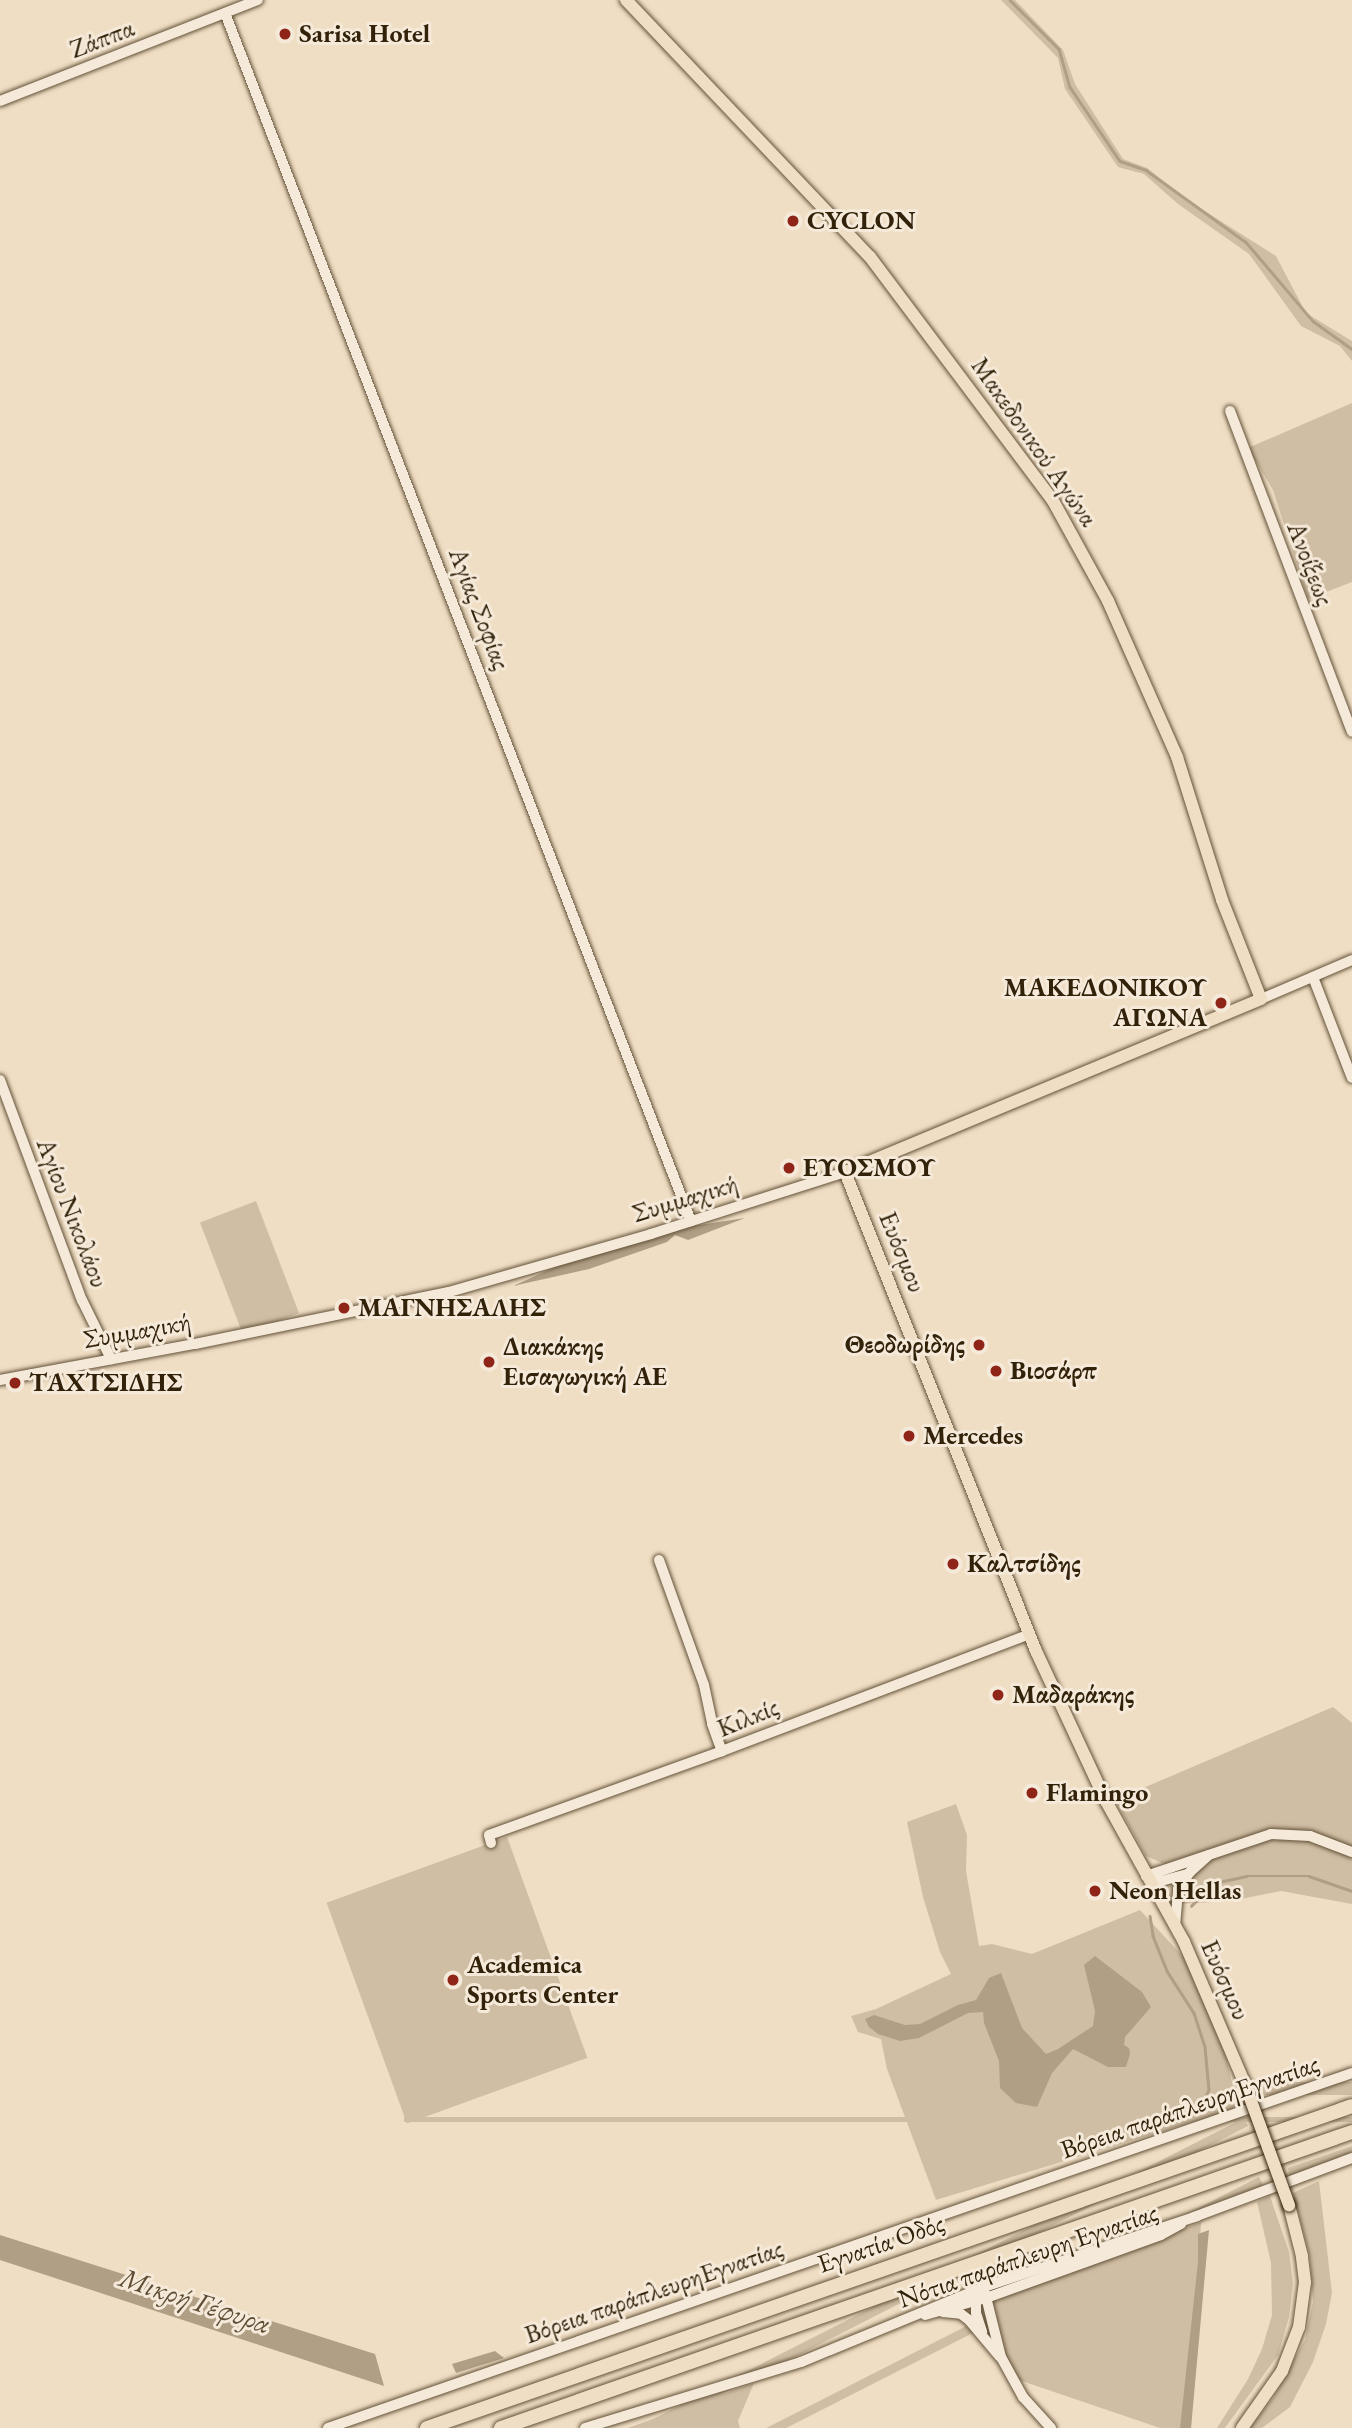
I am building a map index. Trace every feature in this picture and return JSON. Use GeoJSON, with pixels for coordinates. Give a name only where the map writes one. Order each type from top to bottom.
{"type":"FeatureCollection","features":[{"type":"Feature","properties":{"kind":"highway","name":"Εγνατία Οδός"},"geometry":{"type":"LineString","coordinates":[[427,2428],[1352,2106]]}},
{"type":"Feature","properties":{"kind":"highway","name":"Εγνατία Οδός"},"geometry":{"type":"LineString","coordinates":[[502,2428],[1352,2132]]}},
{"type":"Feature","properties":{"kind":"main road","name":"Μακεδονικού Αγώνα"},"geometry":{"type":"LineString","coordinates":[[626,0],[870,257],[1059,510],[1108,601],[1178,758],[1222,900],[1261,999]]}},
{"type":"Feature","properties":{"kind":"main road","name":"Συμμαχική"},"geometry":{"type":"LineString","coordinates":[[845,1172],[1261,999]]}},
{"type":"Feature","properties":{"kind":"main road","name":"Ευόσμου"},"geometry":{"type":"LineString","coordinates":[[845,1172],[1065,1717],[1175,1927],[1218,2017],[1289,2205],[1302,2256],[1305,2282],[1299,2327],[1282,2371],[1242,2428]]}},
{"type":"Feature","properties":{"kind":"street","name":"Ζάππα"},"geometry":{"type":"LineString","coordinates":[[0,101],[258,0]]}},
{"type":"Feature","properties":{"kind":"street","name":"Αγίας Σοφίας"},"geometry":{"type":"LineString","coordinates":[[225,13],[691,1221]]}},
{"type":"Feature","properties":{"kind":"street","name":"Ανοίξεως"},"geometry":{"type":"LineString","coordinates":[[1230,411],[1352,732]]}},
{"type":"Feature","properties":{"kind":"street","name":"Συμμαχική"},"geometry":{"type":"LineString","coordinates":[[1261,999],[1352,960]]}},
{"type":"Feature","properties":{"kind":"street"},"geometry":{"type":"LineString","coordinates":[[1313,976],[1352,1078]]}},
{"type":"Feature","properties":{"kind":"street","name":"Αγίου Νικολάου"},"geometry":{"type":"LineString","coordinates":[[0,1080],[82,1300],[111,1359]]}},
{"type":"Feature","properties":{"kind":"street","name":"Συμμαχική"},"geometry":{"type":"LineString","coordinates":[[0,1380],[449,1292],[691,1221],[845,1172]]}},
{"type":"Feature","properties":{"kind":"street"},"geometry":{"type":"LineString","coordinates":[[659,1560],[704,1685],[712,1724],[722,1751]]}},
{"type":"Feature","properties":{"kind":"street","name":"Κιλκίς"},"geometry":{"type":"LineString","coordinates":[[491,1843],[489,1835],[722,1751],[1030,1634]]}},
{"type":"Feature","properties":{"kind":"street"},"geometry":{"type":"LineString","coordinates":[[1146,1876],[1255,1838],[1288,1833],[1332,1842],[1352,1852]]}},
{"type":"Feature","properties":{"kind":"street"},"geometry":{"type":"LineString","coordinates":[[1146,1876],[1171,1880],[1190,1872],[1212,1853]]}},
{"type":"Feature","properties":{"kind":"street"},"geometry":{"type":"LineString","coordinates":[[1175,1927],[1176,1896],[1190,1872]]}},
{"type":"Feature","properties":{"kind":"street","name":"Βόρεια παράπλευρηΕγνατίας"},"geometry":{"type":"LineString","coordinates":[[328,2428],[1352,2073]]}},
{"type":"Feature","properties":{"kind":"street","name":"Νότια παράπλευρη Εγνατίας"},"geometry":{"type":"LineString","coordinates":[[585,2428],[801,2362],[871,2331],[1161,2235],[1198,2216],[1352,2158]]}},
{"type":"Feature","properties":{"kind":"street"},"geometry":{"type":"LineString","coordinates":[[985,2292],[1001,2357],[1023,2397],[1051,2428]]}},
{"type":"Feature","properties":{"kind":"street","name":"Νότια παράπλευρη Εγνατίας"},"geometry":{"type":"LineString","coordinates":[[871,2331],[974,2301],[985,2292]]}},
{"type":"Feature","properties":{"kind":"street"},"geometry":{"type":"LineString","coordinates":[[974,2301],[986,2342]]}},
{"type":"Feature","properties":{"kind":"street"},"geometry":{"type":"LineString","coordinates":[[939,2311],[961,2314],[1001,2357]]}},
{"type":"Feature","properties":{"kind":"shaded area"},"geometry":{"type":"Polygon","coordinates":[[[1001,0],[1015,0],[1063,50],[1075,84],[1123,159],[1147,168],[1192,203],[1276,256],[1306,313],[1352,341],[1352,361],[1340,346],[1301,326],[1249,254],[1178,204],[1144,174],[1118,167],[1065,89],[1058,58],[1001,0]]]}},
{"type":"Feature","properties":{"kind":"shaded area"},"geometry":{"type":"Polygon","coordinates":[[[1352,403],[1352,582],[1308,599],[1273,490],[1248,448],[1352,403]]]}},
{"type":"Feature","properties":{"kind":"shaded area"},"geometry":{"type":"Polygon","coordinates":[[[256,1201],[299,1313],[243,1335],[200,1223],[256,1201]]]}},
{"type":"Feature","properties":{"kind":"shaded area"},"geometry":{"type":"Polygon","coordinates":[[[1333,1707],[1352,1723],[1352,1904],[1281,1891],[1231,1901],[1179,1904],[1169,1866],[1146,1856],[1115,1800],[1333,1707]]]}},
{"type":"Feature","properties":{"kind":"shaded area"},"geometry":{"type":"Polygon","coordinates":[[[956,1804],[967,1835],[966,1871],[979,1946],[992,1944],[1032,1954],[1140,1910],[1187,1961],[1224,2049],[1238,2108],[936,2200],[887,2069],[881,2039],[858,2032],[851,2016],[876,2009],[951,1974],[940,1952],[923,1897],[907,1822],[956,1804]]]}},
{"type":"Feature","properties":{"kind":"shaded area","name":"Academica Sports Center"},"geometry":{"type":"Polygon","coordinates":[[[507,1837],[587,2058],[407,2123],[327,1903],[507,1837]]]}},
{"type":"Feature","properties":{"kind":"shaded area"},"geometry":{"type":"Polygon","coordinates":[[[1263,2082],[1352,2082],[1352,2095],[1263,2095],[1263,2082]]]}},
{"type":"Feature","properties":{"kind":"shaded area"},"geometry":{"type":"Polygon","coordinates":[[[404,2117],[1352,2117],[1352,2122],[404,2122],[404,2117]]]}},
{"type":"Feature","properties":{"kind":"shaded area"},"geometry":{"type":"Polygon","coordinates":[[[1244,2118],[1248,2126],[655,2428],[636,2428],[1244,2118]]]}},
{"type":"Feature","properties":{"kind":"shaded area"},"geometry":{"type":"Polygon","coordinates":[[[1352,2146],[1352,2154],[1290,2179],[1288,2168],[1352,2146]]]}},
{"type":"Feature","properties":{"kind":"shaded area"},"geometry":{"type":"Polygon","coordinates":[[[1259,2177],[1263,2185],[786,2428],[766,2428],[1259,2177]]]}},
{"type":"Feature","properties":{"kind":"shaded area"},"geometry":{"type":"Polygon","coordinates":[[[1319,2181],[1332,2293],[1326,2324],[1313,2362],[1290,2407],[1262,2428],[1250,2428],[1273,2398],[1305,2340],[1313,2302],[1310,2257],[1293,2193],[1319,2181]]]}},
{"type":"Feature","properties":{"kind":"shaded area"},"geometry":{"type":"Polygon","coordinates":[[[1270,2196],[1289,2252],[1293,2284],[1289,2317],[1278,2355],[1225,2428],[1217,2428],[1248,2379],[1262,2349],[1272,2315],[1271,2263],[1257,2202],[1270,2196]]]}},
{"type":"Feature","properties":{"kind":"shaded area"},"geometry":{"type":"Polygon","coordinates":[[[1201,2222],[1191,2428],[1160,2428],[1010,2377],[988,2303],[1201,2222]]]}},
{"type":"Feature","properties":{"kind":"shaded area"},"geometry":{"type":"Polygon","coordinates":[[[754,2383],[738,2421],[740,2428],[628,2428],[754,2383]]]}},
{"type":"Feature","properties":{"kind":"water"},"geometry":{"type":"Polygon","coordinates":[[[745,1218],[688,1240],[675,1235],[667,1242],[589,1269],[513,1286],[595,1249],[673,1229],[745,1218]]]}},
{"type":"Feature","properties":{"kind":"water"},"geometry":{"type":"Polygon","coordinates":[[[1095,1956],[1142,1992],[1151,2007],[1125,2037],[1124,2045],[1129,2048],[1130,2054],[1126,2067],[1108,2067],[1073,2049],[1052,2073],[1037,2107],[1016,2103],[1000,2088],[999,2061],[984,2023],[983,2012],[968,2013],[919,2038],[900,2041],[878,2034],[869,2027],[865,2019],[874,2015],[905,2025],[920,2024],[958,2005],[976,2000],[989,1978],[1001,1973],[1022,2028],[1046,2054],[1093,2026],[1095,2011],[1084,1965],[1095,1956]]]}},
{"type":"Feature","properties":{"kind":"water"},"geometry":{"type":"Polygon","coordinates":[[[1209,2230],[1191,2428],[1180,2428],[1198,2262],[1198,2234],[1209,2230]]]}},
{"type":"Feature","properties":{"kind":"water","name":"Μικρή Γέφυρα"},"geometry":{"type":"Polygon","coordinates":[[[0,2235],[375,2354],[384,2386],[0,2260],[0,2235]]]}},
{"type":"Feature","properties":{"kind":"water"},"geometry":{"type":"Polygon","coordinates":[[[495,2351],[504,2358],[456,2373],[452,2364],[495,2351]]]}},
{"type":"Feature","properties":{"kind":"waterway"},"geometry":{"type":"LineString","coordinates":[[1010,0],[1059,49],[1070,87],[1120,161],[1146,170],[1246,242],[1313,321],[1352,349]]}},
{"type":"Feature","properties":{"kind":"waterway"},"geometry":{"type":"LineString","coordinates":[[1191,1906],[1214,1883],[1246,1876],[1309,1876],[1352,1891]]}},
{"type":"Feature","properties":{"kind":"waterway"},"geometry":{"type":"LineString","coordinates":[[1150,1916],[1153,1936],[1167,1971],[1194,2013],[1205,2047],[1209,2090],[1198,2113],[1166,2125]]}},
{"type":"Feature","properties":{"kind":"place","name":"Sarisa Hotel"},"geometry":{"type":"Point","coordinates":[285,34]}},
{"type":"Feature","properties":{"kind":"place","name":"CYCLON"},"geometry":{"type":"Point","coordinates":[793,221]}},
{"type":"Feature","properties":{"kind":"place","name":"ΜΑΚΕΔΟΝΙΚΟΥ ΑΓΩΝΑ"},"geometry":{"type":"Point","coordinates":[1221,1003]}},
{"type":"Feature","properties":{"kind":"place","name":"ΕΥΟΣΜΟΥ"},"geometry":{"type":"Point","coordinates":[789,1168]}},
{"type":"Feature","properties":{"kind":"place","name":"ΜΑΓΝΗΣΑΛΗΣ"},"geometry":{"type":"Point","coordinates":[344,1308]}},
{"type":"Feature","properties":{"kind":"place","name":"Θεοδωρίδης"},"geometry":{"type":"Point","coordinates":[979,1345]}},
{"type":"Feature","properties":{"kind":"place","name":"Διακάκης Εισαγωγική ΑΕ"},"geometry":{"type":"Point","coordinates":[489,1362]}},
{"type":"Feature","properties":{"kind":"place","name":"Βιοσάρπ"},"geometry":{"type":"Point","coordinates":[996,1371]}},
{"type":"Feature","properties":{"kind":"place","name":"ΤΑΧΤΣΙΔΗΣ"},"geometry":{"type":"Point","coordinates":[15,1383]}},
{"type":"Feature","properties":{"kind":"place","name":"Mercedes"},"geometry":{"type":"Point","coordinates":[909,1436]}},
{"type":"Feature","properties":{"kind":"place","name":"Καλτσίδης"},"geometry":{"type":"Point","coordinates":[953,1564]}},
{"type":"Feature","properties":{"kind":"place","name":"Μαδαράκης"},"geometry":{"type":"Point","coordinates":[998,1695]}},
{"type":"Feature","properties":{"kind":"place","name":"Flamingo"},"geometry":{"type":"Point","coordinates":[1032,1793]}},
{"type":"Feature","properties":{"kind":"place","name":"Neon Hellas"},"geometry":{"type":"Point","coordinates":[1095,1891]}},
{"type":"Feature","properties":{"kind":"place","name":"Academica Sports Center"},"geometry":{"type":"Point","coordinates":[453,1980]}}]}
